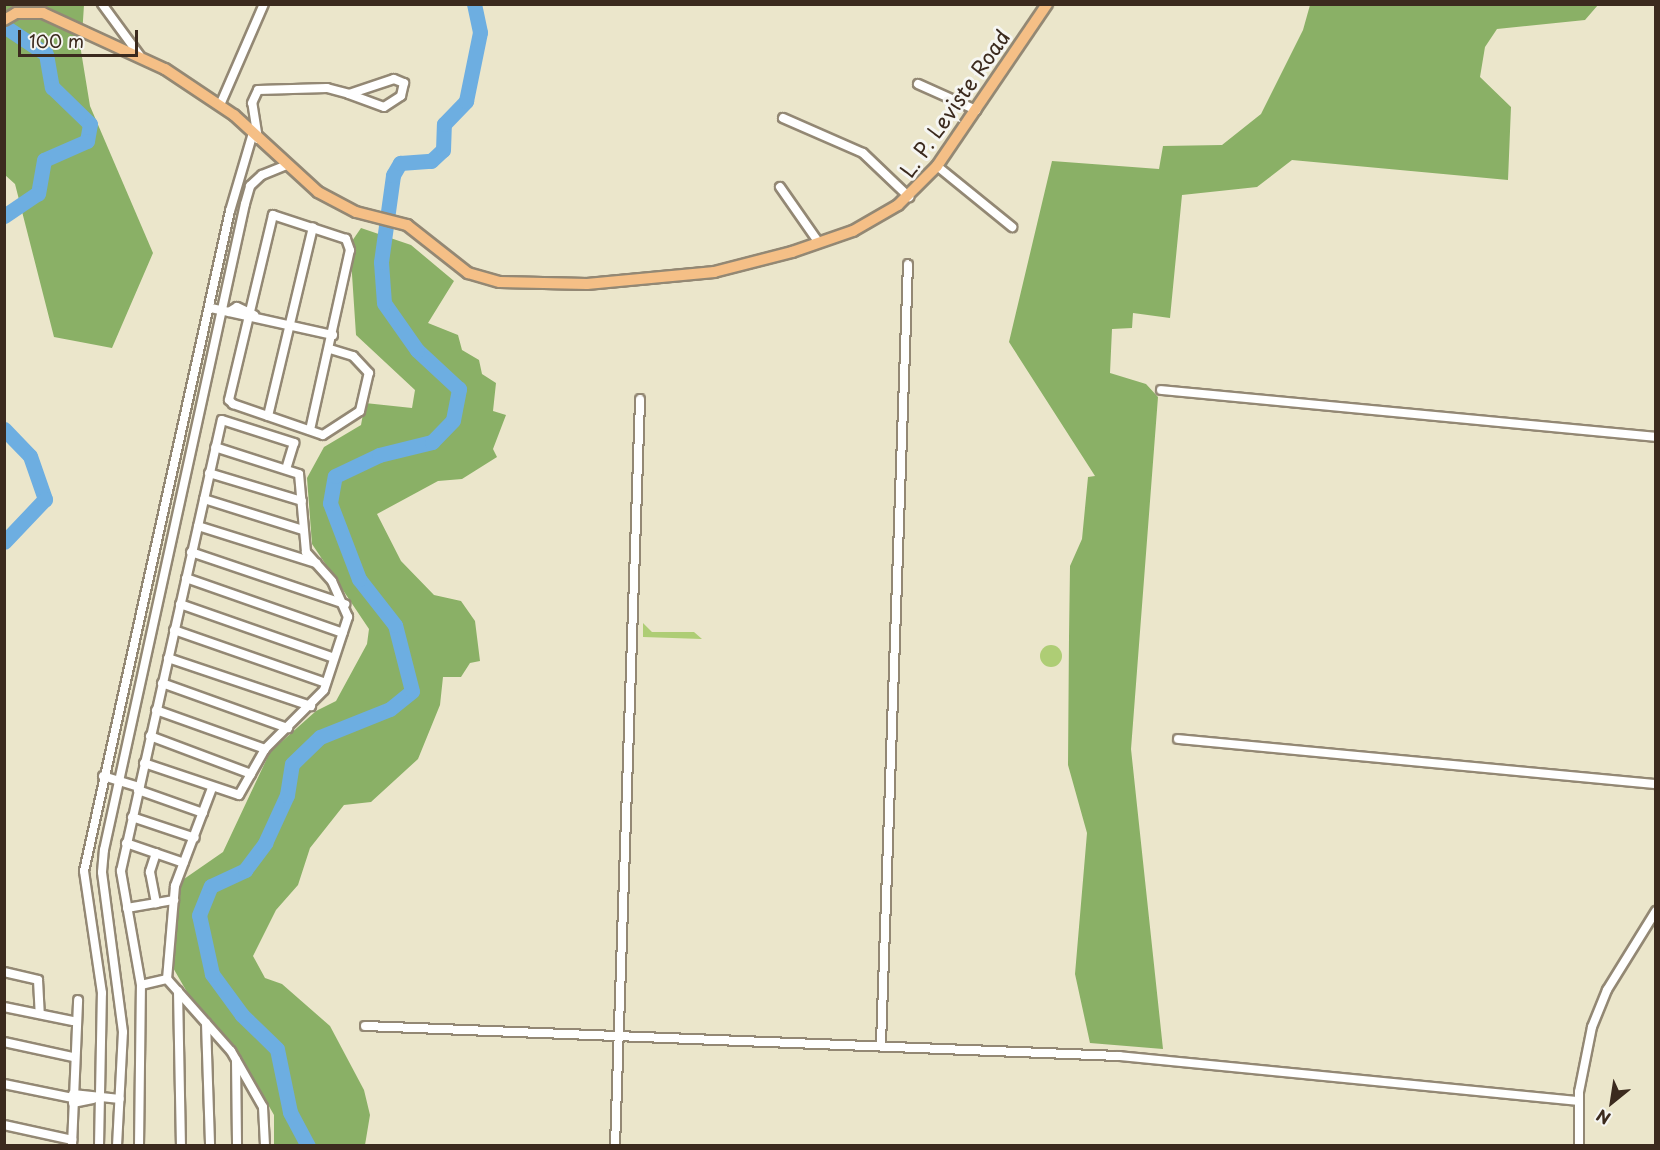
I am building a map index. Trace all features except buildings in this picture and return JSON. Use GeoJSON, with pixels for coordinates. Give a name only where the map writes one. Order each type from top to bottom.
{"type":"FeatureCollection","features":[{"type":"Feature","properties":{"kind":"main road","name":"L. P. Leviste Road"},"geometry":{"type":"LineString","coordinates":[[4,20],[16,13],[62,20],[140,56],[220,105],[325,197],[374,219],[407,225],[457,267],[500,282],[587,284],[689,275],[819,243],[909,197],[937,166],[1047,4]]}},
{"type":"Feature","properties":{"kind":"street"},"geometry":{"type":"LineString","coordinates":[[102,4],[140,56]]}},
{"type":"Feature","properties":{"kind":"street"},"geometry":{"type":"LineString","coordinates":[[220,105],[264,4]]}},
{"type":"Feature","properties":{"kind":"street"},"geometry":{"type":"LineString","coordinates":[[99,1146],[97,1099],[102,993],[84,871],[103,776],[238,182],[256,136],[252,103],[258,90],[327,88],[384,107],[401,96],[404,83],[394,79],[349,94]]}},
{"type":"Feature","properties":{"kind":"street"},"geometry":{"type":"LineString","coordinates":[[918,84],[976,110]]}},
{"type":"Feature","properties":{"kind":"street"},"geometry":{"type":"LineString","coordinates":[[783,118],[855,148],[909,197]]}},
{"type":"Feature","properties":{"kind":"street"},"geometry":{"type":"LineString","coordinates":[[238,182],[250,186],[287,165]]}},
{"type":"Feature","properties":{"kind":"street"},"geometry":{"type":"LineString","coordinates":[[937,166],[1012,227]]}},
{"type":"Feature","properties":{"kind":"street"},"geometry":{"type":"LineString","coordinates":[[117,1146],[123,1032],[102,872],[227,311],[250,186]]}},
{"type":"Feature","properties":{"kind":"street"},"geometry":{"type":"LineString","coordinates":[[780,187],[819,243]]}},
{"type":"Feature","properties":{"kind":"street"},"geometry":{"type":"LineString","coordinates":[[310,430],[330,350],[350,250],[346,238],[272,217],[252,316],[229,400],[323,435],[360,411],[369,373],[353,356],[330,350]]}},
{"type":"Feature","properties":{"kind":"street"},"geometry":{"type":"LineString","coordinates":[[268,416],[313,227]]}},
{"type":"Feature","properties":{"kind":"street"},"geometry":{"type":"LineString","coordinates":[[881,1044],[908,264]]}},
{"type":"Feature","properties":{"kind":"street"},"geometry":{"type":"LineString","coordinates":[[211,308],[333,335]]}},
{"type":"Feature","properties":{"kind":"street"},"geometry":{"type":"LineString","coordinates":[[1161,390],[1656,437]]}},
{"type":"Feature","properties":{"kind":"street"},"geometry":{"type":"LineString","coordinates":[[615,1146],[640,399]]}},
{"type":"Feature","properties":{"kind":"street"},"geometry":{"type":"LineString","coordinates":[[139,1146],[141,985],[121,871],[215,447],[226,419],[294,443],[286,469]]}},
{"type":"Feature","properties":{"kind":"street"},"geometry":{"type":"LineString","coordinates":[[144,763],[237,796],[265,749],[310,706],[326,683],[343,633],[345,604],[306,552],[301,476],[286,469],[215,447]]}},
{"type":"Feature","properties":{"kind":"street"},"geometry":{"type":"LineString","coordinates":[[209,473],[302,501]]}},
{"type":"Feature","properties":{"kind":"street"},"geometry":{"type":"LineString","coordinates":[[204,499],[303,530]]}},
{"type":"Feature","properties":{"kind":"street"},"geometry":{"type":"LineString","coordinates":[[198,526],[316,563]]}},
{"type":"Feature","properties":{"kind":"street"},"geometry":{"type":"LineString","coordinates":[[191,552],[345,604]]}},
{"type":"Feature","properties":{"kind":"street"},"geometry":{"type":"LineString","coordinates":[[186,578],[343,633]]}},
{"type":"Feature","properties":{"kind":"street"},"geometry":{"type":"LineString","coordinates":[[180,604],[334,658]]}},
{"type":"Feature","properties":{"kind":"street"},"geometry":{"type":"LineString","coordinates":[[174,630],[326,683]]}},
{"type":"Feature","properties":{"kind":"street"},"geometry":{"type":"LineString","coordinates":[[168,658],[310,706]]}},
{"type":"Feature","properties":{"kind":"street"},"geometry":{"type":"LineString","coordinates":[[162,683],[288,728]]}},
{"type":"Feature","properties":{"kind":"street"},"geometry":{"type":"LineString","coordinates":[[156,710],[265,749]]}},
{"type":"Feature","properties":{"kind":"street"},"geometry":{"type":"LineString","coordinates":[[150,736],[251,774]]}},
{"type":"Feature","properties":{"kind":"street"},"geometry":{"type":"LineString","coordinates":[[1178,739],[1656,784]]}},
{"type":"Feature","properties":{"kind":"street"},"geometry":{"type":"LineString","coordinates":[[103,776],[139,786],[203,813]]}},
{"type":"Feature","properties":{"kind":"street"},"geometry":{"type":"LineString","coordinates":[[212,788],[184,863],[174,900],[167,979],[236,1060],[263,1107],[265,1146]]}},
{"type":"Feature","properties":{"kind":"street"},"geometry":{"type":"LineString","coordinates":[[132,817],[195,838]]}},
{"type":"Feature","properties":{"kind":"street"},"geometry":{"type":"LineString","coordinates":[[126,843],[184,863]]}},
{"type":"Feature","properties":{"kind":"street"},"geometry":{"type":"LineString","coordinates":[[156,853],[150,872],[156,903]]}},
{"type":"Feature","properties":{"kind":"street"},"geometry":{"type":"LineString","coordinates":[[127,908],[174,900]]}},
{"type":"Feature","properties":{"kind":"street"},"geometry":{"type":"LineString","coordinates":[[1579,1146],[1578,1101],[1596,1015],[1656,911]]}},
{"type":"Feature","properties":{"kind":"street"},"geometry":{"type":"LineString","coordinates":[[4,972],[38,980],[40,1014]]}},
{"type":"Feature","properties":{"kind":"street"},"geometry":{"type":"LineString","coordinates":[[141,985],[167,979]]}},
{"type":"Feature","properties":{"kind":"street"},"geometry":{"type":"LineString","coordinates":[[178,991],[181,1146]]}},
{"type":"Feature","properties":{"kind":"street"},"geometry":{"type":"LineString","coordinates":[[4,1125],[72,1143],[73,1021],[78,1000]]}},
{"type":"Feature","properties":{"kind":"street"},"geometry":{"type":"LineString","coordinates":[[4,1007],[73,1021]]}},
{"type":"Feature","properties":{"kind":"street"},"geometry":{"type":"LineString","coordinates":[[206,1023],[210,1146]]}},
{"type":"Feature","properties":{"kind":"street"},"geometry":{"type":"LineString","coordinates":[[365,1026],[881,1044],[1161,1060],[1578,1101]]}},
{"type":"Feature","properties":{"kind":"street"},"geometry":{"type":"LineString","coordinates":[[4,1042],[73,1057]]}},
{"type":"Feature","properties":{"kind":"street"},"geometry":{"type":"LineString","coordinates":[[236,1060],[237,1146]]}},
{"type":"Feature","properties":{"kind":"street"},"geometry":{"type":"LineString","coordinates":[[4,1084],[73,1098],[120,1099]]}},
{"type":"Feature","properties":{"kind":"green space"},"geometry":{"type":"Polygon","coordinates":[[[4,5],[84,5],[81,51],[90,106],[153,253],[112,348],[54,337],[15,184],[5,175],[4,5]]]}},
{"type":"Feature","properties":{"kind":"green space"},"geometry":{"type":"Polygon","coordinates":[[[1310,5],[1598,5],[1585,20],[1497,29],[1485,47],[1480,77],[1511,107],[1508,180],[1292,160],[1257,187],[1182,195],[1170,318],[1133,313],[1132,328],[1112,329],[1110,373],[1146,384],[1158,397],[1131,749],[1163,1049],[1090,1043],[1075,974],[1087,833],[1068,765],[1069,637],[1070,566],[1082,539],[1088,477],[1095,476],[1009,342],[1052,161],[1159,169],[1163,146],[1222,145],[1261,114],[1303,30],[1310,5]]]}},
{"type":"Feature","properties":{"kind":"green space"},"geometry":{"type":"Polygon","coordinates":[[[361,228],[411,245],[454,281],[428,323],[458,335],[462,350],[479,360],[482,374],[496,383],[493,411],[506,415],[493,449],[497,457],[462,479],[438,481],[377,514],[401,561],[434,595],[461,601],[475,621],[480,661],[470,663],[461,677],[443,677],[440,705],[418,759],[371,802],[344,805],[310,848],[298,885],[276,910],[253,956],[265,978],[282,984],[330,1026],[364,1090],[370,1115],[365,1145],[274,1145],[274,1115],[238,1052],[191,999],[172,966],[180,888],[184,879],[223,852],[270,752],[316,711],[336,701],[367,644],[369,629],[312,544],[307,478],[324,447],[361,425],[365,403],[412,408],[415,390],[356,335],[350,244],[361,228]]]}},
{"type":"Feature","properties":{"kind":"green space"},"geometry":{"type":"Polygon","coordinates":[[[643,623],[652,632],[694,632],[702,639],[643,637],[643,623]]]}},
{"type":"Feature","properties":{"kind":"green space"},"geometry":{"type":"Polygon","coordinates":[[[1051,645],[1059,648],[1062,656],[1059,664],[1051,667],[1043,664],[1040,656],[1043,648],[1051,645]]]}},
{"type":"Feature","properties":{"kind":"waterway"},"geometry":{"type":"LineString","coordinates":[[308,1146],[290,1112],[277,1049],[242,1015],[212,974],[199,915],[211,886],[245,870],[265,843],[287,795],[292,764],[320,737],[390,709],[412,691],[395,625],[359,579],[330,503],[335,476],[379,455],[432,442],[453,420],[459,389],[417,350],[384,303],[381,262],[393,175],[400,163],[431,161],[443,150],[444,124],[466,101],[480,32],[474,4]]}},
{"type":"Feature","properties":{"kind":"waterway"},"geometry":{"type":"LineString","coordinates":[[4,26],[46,54],[52,87],[90,124],[87,141],[44,160],[38,193],[4,216]]}},
{"type":"Feature","properties":{"kind":"waterway"},"geometry":{"type":"LineString","coordinates":[[4,429],[30,456],[45,499],[4,542]]}}]}
